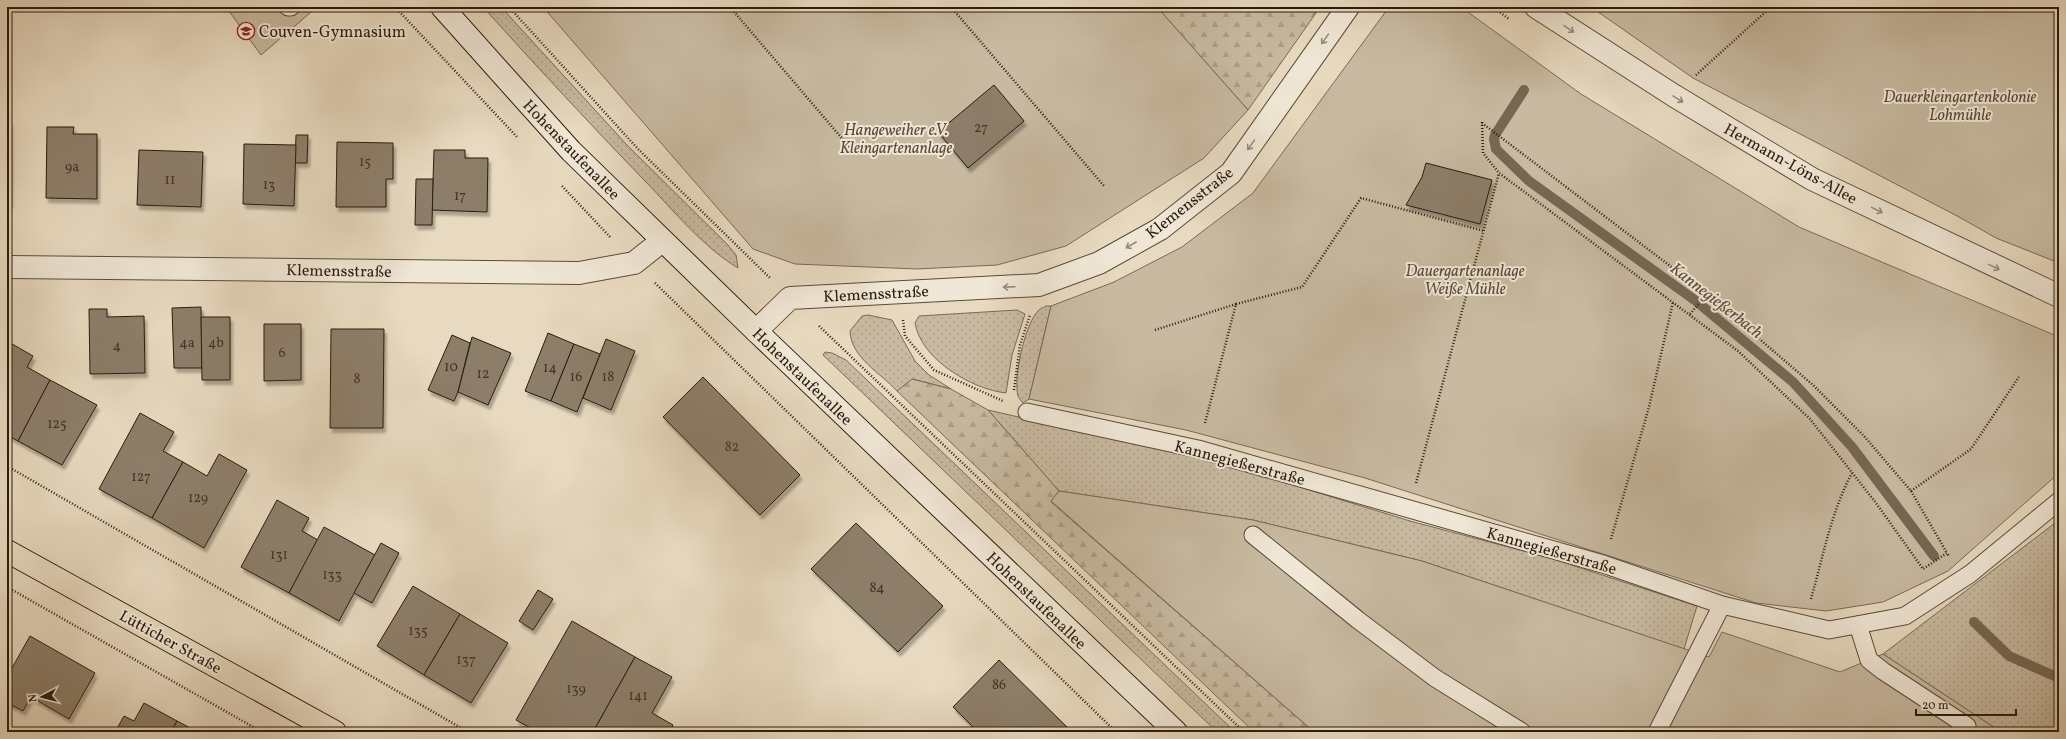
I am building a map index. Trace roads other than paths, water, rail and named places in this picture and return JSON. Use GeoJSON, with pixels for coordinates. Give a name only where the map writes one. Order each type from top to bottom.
{"type":"FeatureCollection","features":[{"type":"Feature","properties":{"kind":"main road","name":"Lütticher Straße"},"geometry":{"type":"LineString","coordinates":[[7,551],[335,732]]}},
{"type":"Feature","properties":{"kind":"street","name":"Hohenstaufenallee"},"geometry":{"type":"LineString","coordinates":[[442,7],[571,151],[662,241],[1176,732]]}},
{"type":"Feature","properties":{"kind":"street","name":"Klemensstraße"},"geometry":{"type":"LineString","coordinates":[[756,331],[790,298],[901,291],[1039,286],[1099,264],[1160,229],[1231,173],[1348,7]]}},
{"type":"Feature","properties":{"kind":"street","name":"Hermann-Löns-Allee"},"geometry":{"type":"LineString","coordinates":[[1536,7],[1673,95],[1812,179],[2059,296]]}},
{"type":"Feature","properties":{"kind":"street","name":"Klemensstraße"},"geometry":{"type":"LineString","coordinates":[[7,267],[579,273],[634,263],[662,241]]}},
{"type":"Feature","properties":{"kind":"lane","name":"Kannegießerstraße"},"geometry":{"type":"LineString","coordinates":[[1019,409],[1198,449],[1603,564],[1722,605],[1829,630],[1905,616],[1970,574],[2059,501]]}},
{"type":"Feature","properties":{"kind":"lane"},"geometry":{"type":"LineString","coordinates":[[1253,535],[1358,620],[1428,673],[1522,732]]}},
{"type":"Feature","properties":{"kind":"lane"},"geometry":{"type":"LineString","coordinates":[[1657,732],[1722,605]]}},
{"type":"Feature","properties":{"kind":"lane"},"geometry":{"type":"LineString","coordinates":[[1858,625],[1869,660],[1882,671],[1967,726],[1963,732]]}},
{"type":"Feature","properties":{"kind":"waterway","name":"Kannegießerbach"},"geometry":{"type":"LineString","coordinates":[[1524,90],[1495,135],[1494,139],[1496,149],[1529,181],[1696,301],[1793,382],[1852,447],[1934,556]]}},
{"type":"Feature","properties":{"kind":"waterway","name":"Kannegießerbach"},"geometry":{"type":"LineString","coordinates":[[1974,622],[2009,656],[2059,678]]}},
{"type":"Feature","properties":{"kind":"place","name":"Couven-Gymnasium"},"geometry":{"type":"Point","coordinates":[246,31]}},
{"type":"Feature","properties":{"kind":"park label","name":"Dauerkleingartenkolonie Lohmühle"},"geometry":{"type":"Point","coordinates":[1960,105]}},
{"type":"Feature","properties":{"kind":"park label","name":"Hangeweiher e.V. Kleingartenanlage"},"geometry":{"type":"Point","coordinates":[896,138]}},
{"type":"Feature","properties":{"kind":"park label","name":"Dauergartenanlage Weiße Mühle"},"geometry":{"type":"Point","coordinates":[1465,279]}}]}
